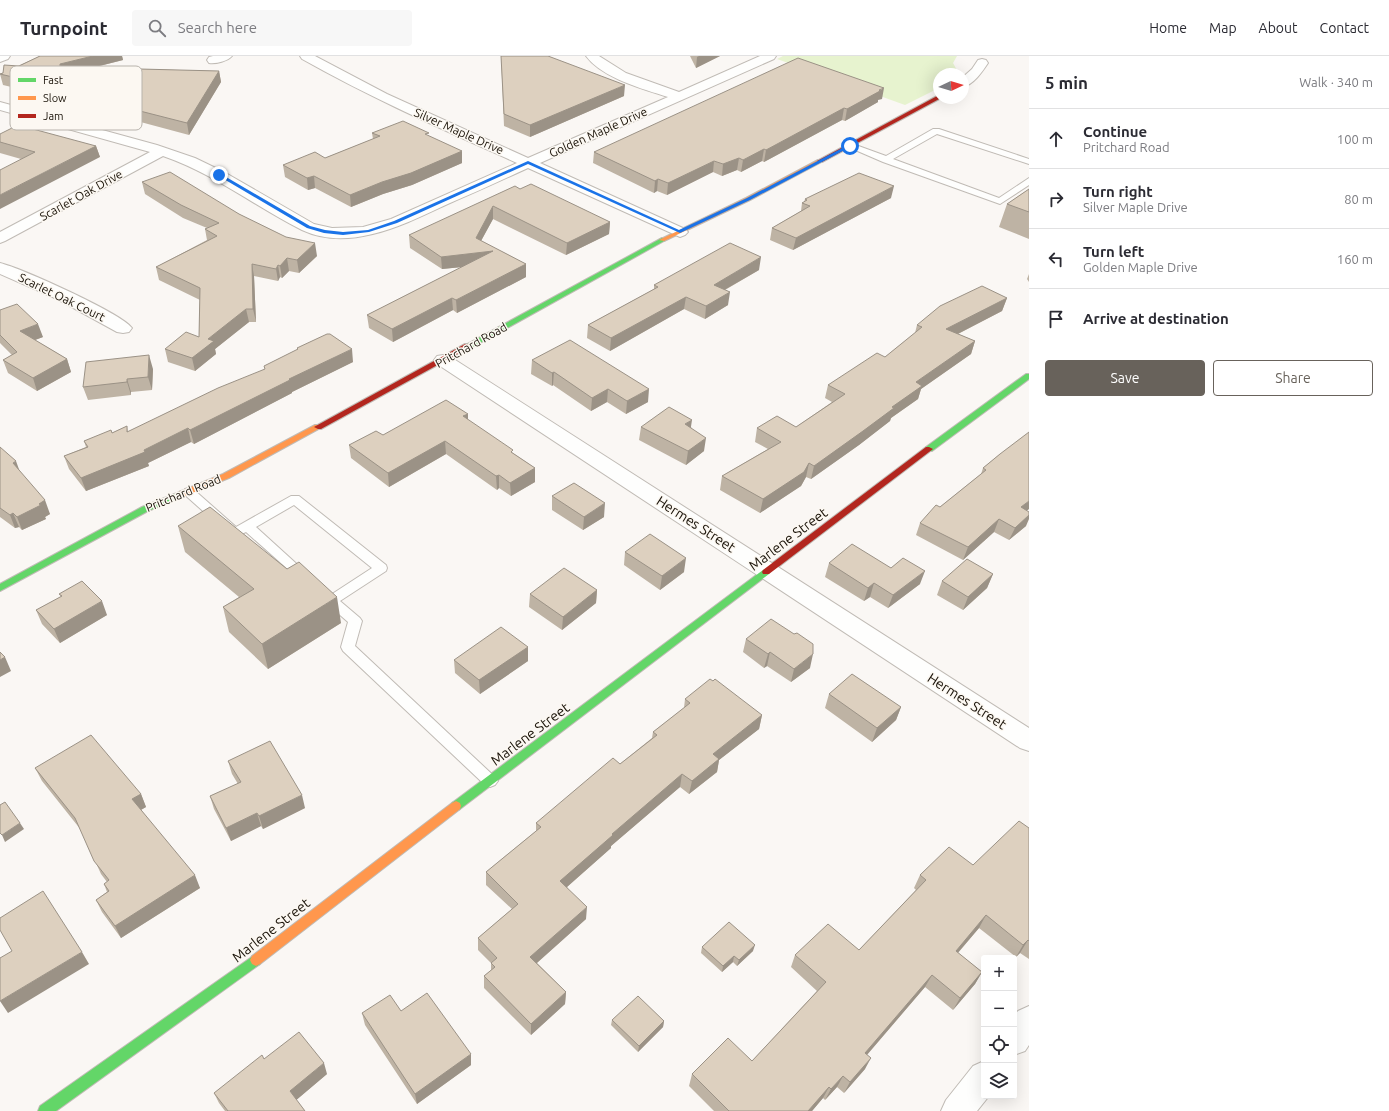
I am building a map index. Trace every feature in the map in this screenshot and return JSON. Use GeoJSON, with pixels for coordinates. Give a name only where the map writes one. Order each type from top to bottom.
{"type":"FeatureCollection","features":[{"type":"Feature","properties":{"kind":"street"},"geometry":{"type":"LineString","coordinates":[[0,58],[4,56]]}},
{"type":"Feature","properties":{"kind":"street"},"geometry":{"type":"LineString","coordinates":[[213,60],[226,56]]}},
{"type":"Feature","properties":{"kind":"street","name":"Silver Maple Drive"},"geometry":{"type":"LineString","coordinates":[[306,56],[382,97],[680,232]]}},
{"type":"Feature","properties":{"kind":"street"},"geometry":{"type":"LineString","coordinates":[[592,56],[606,68],[631,79],[679,96]]}},
{"type":"Feature","properties":{"kind":"street","name":"Golden Maple Drive"},"geometry":{"type":"LineString","coordinates":[[86,130],[162,151],[190,161],[219,175],[309,227],[324,232],[343,233],[369,231],[396,222],[770,56]]}},
{"type":"Feature","properties":{"kind":"street"},"geometry":{"type":"LineString","coordinates":[[969,78],[976,72],[982,63]]}},
{"type":"Feature","properties":{"kind":"street","name":"Pritchard Road"},"geometry":{"type":"LineString","coordinates":[[0,588],[145,509],[226,476],[443,360],[658,242],[748,199],[850,146],[933,100]]}},
{"type":"Feature","properties":{"kind":"street","name":"Golden Maple Drive"},"geometry":{"type":"LineString","coordinates":[[0,106],[10,109]]}},
{"type":"Feature","properties":{"kind":"street","name":"Scarlet Oak Drive"},"geometry":{"type":"LineString","coordinates":[[0,238],[162,151]]}},
{"type":"Feature","properties":{"kind":"street","name":"Scarlet Oak Court"},"geometry":{"type":"LineString","coordinates":[[0,268],[47,287],[90,308],[123,328]]}},
{"type":"Feature","properties":{"kind":"street","name":"Hermes Street"},"geometry":{"type":"LineString","coordinates":[[443,360],[1029,741]]}},
{"type":"Feature","properties":{"kind":"street","name":"Marlene Street"},"geometry":{"type":"LineString","coordinates":[[45,1111],[244,969],[368,873],[935,445],[1029,376]]}},
{"type":"Feature","properties":{"kind":"street"},"geometry":{"type":"LineString","coordinates":[[1017,1036],[1029,1021]]}},
{"type":"Feature","properties":{"kind":"street"},"geometry":{"type":"LineString","coordinates":[[957,1111],[981,1081]]}},
{"type":"Feature","properties":{"kind":"lane"},"geometry":{"type":"LineString","coordinates":[[886,160],[936,131],[1029,162]]}},
{"type":"Feature","properties":{"kind":"lane"},"geometry":{"type":"LineString","coordinates":[[850,146],[1000,201],[1029,181]]}},
{"type":"Feature","properties":{"kind":"lane"},"geometry":{"type":"LineString","coordinates":[[189,492],[235,533],[295,499],[381,568],[331,601]]}},
{"type":"Feature","properties":{"kind":"lane"},"geometry":{"type":"LineString","coordinates":[[247,526],[355,621],[348,647],[490,781]]}},
{"type":"Feature","properties":{"kind":"green space"},"geometry":{"type":"Polygon","coordinates":[[[783,56],[957,56],[953,63],[956,68],[933,68],[933,91],[905,105],[777,59],[783,56]]]}},
{"type":"Feature","properties":{"kind":"building"},"geometry":{"type":"Polygon","coordinates":[[[40,56],[93,56],[60,64],[60,66],[19,66],[40,56]]]}},
{"type":"Feature","properties":{"kind":"building"},"geometry":{"type":"Polygon","coordinates":[[[501,56],[548,56],[625,85],[530,125],[504,114],[501,56]]]}},
{"type":"Feature","properties":{"kind":"building"},"geometry":{"type":"Polygon","coordinates":[[[798,58],[884,88],[847,109],[844,108],[766,150],[764,149],[743,160],[739,158],[723,164],[714,161],[668,183],[658,179],[655,181],[594,152],[798,58]]]}},
{"type":"Feature","properties":{"kind":"building"},"geometry":{"type":"Polygon","coordinates":[[[4,65],[19,66],[10,66],[10,76],[0,74],[3,73],[4,65]]]}},
{"type":"Feature","properties":{"kind":"building"},"geometry":{"type":"Polygon","coordinates":[[[142,69],[219,71],[187,123],[142,112],[142,69]]]}},
{"type":"Feature","properties":{"kind":"building"},"geometry":{"type":"Polygon","coordinates":[[[403,121],[429,133],[425,134],[462,151],[411,173],[382,182],[350,195],[314,176],[307,178],[283,165],[315,152],[325,158],[380,136],[372,133],[403,121]]]}},
{"type":"Feature","properties":{"kind":"building"},"geometry":{"type":"Polygon","coordinates":[[[10,129],[37,130],[96,146],[0,195],[0,170],[35,152],[0,142],[0,134],[10,129]]]}},
{"type":"Feature","properties":{"kind":"building"},"geometry":{"type":"Polygon","coordinates":[[[170,172],[239,214],[286,237],[315,243],[297,260],[287,258],[280,266],[278,265],[276,269],[252,264],[253,309],[246,309],[208,339],[214,341],[192,358],[165,349],[186,332],[199,337],[200,288],[156,267],[217,236],[205,229],[219,223],[181,205],[142,182],[170,172]]]}},
{"type":"Feature","properties":{"kind":"building"},"geometry":{"type":"Polygon","coordinates":[[[859,173],[894,186],[796,238],[772,228],[810,206],[802,203],[807,200],[805,199],[859,173]]]}},
{"type":"Feature","properties":{"kind":"building"},"geometry":{"type":"Polygon","coordinates":[[[531,184],[610,222],[567,243],[493,206],[476,238],[526,264],[456,300],[452,298],[392,329],[367,315],[493,251],[441,257],[409,235],[515,186],[520,189],[531,184]]]}},
{"type":"Feature","properties":{"kind":"building"},"geometry":{"type":"Polygon","coordinates":[[[1029,189],[1029,212],[1007,204],[1029,189]]]}},
{"type":"Feature","properties":{"kind":"building"},"geometry":{"type":"Polygon","coordinates":[[[730,243],[761,257],[714,285],[730,292],[706,306],[686,297],[611,338],[588,325],[658,287],[654,285],[730,243]]]}},
{"type":"Feature","properties":{"kind":"building"},"geometry":{"type":"Polygon","coordinates":[[[982,286],[1007,298],[946,329],[975,341],[916,382],[922,386],[892,407],[894,408],[863,431],[814,466],[809,463],[804,472],[763,499],[722,476],[781,442],[757,428],[777,416],[796,427],[845,394],[828,385],[877,353],[885,357],[922,327],[917,325],[940,306],[982,286]]]}},
{"type":"Feature","properties":{"kind":"building"},"geometry":{"type":"Polygon","coordinates":[[[17,304],[38,324],[20,331],[67,359],[33,378],[3,360],[17,352],[0,335],[0,310],[17,304]]]}},
{"type":"Feature","properties":{"kind":"building"},"geometry":{"type":"Polygon","coordinates":[[[327,334],[330,334],[352,349],[289,379],[290,380],[190,430],[188,428],[144,450],[145,452],[81,478],[64,456],[88,447],[84,441],[111,430],[112,433],[127,426],[127,432],[218,388],[265,369],[264,366],[327,334]]]}},
{"type":"Feature","properties":{"kind":"building"},"geometry":{"type":"Polygon","coordinates":[[[570,340],[649,389],[627,401],[608,389],[592,398],[554,372],[552,373],[532,360],[570,340]]]}},
{"type":"Feature","properties":{"kind":"building"},"geometry":{"type":"Polygon","coordinates":[[[149,355],[148,377],[127,379],[127,382],[83,387],[86,362],[149,355]]]}},
{"type":"Feature","properties":{"kind":"building"},"geometry":{"type":"Polygon","coordinates":[[[446,400],[468,414],[463,416],[513,450],[511,452],[535,468],[510,483],[499,475],[496,476],[445,441],[388,473],[349,445],[376,431],[383,435],[446,400]]]}},
{"type":"Feature","properties":{"kind":"building"},"geometry":{"type":"Polygon","coordinates":[[[669,407],[692,420],[685,424],[706,438],[688,451],[641,427],[669,407]]]}},
{"type":"Feature","properties":{"kind":"building"},"geometry":{"type":"Polygon","coordinates":[[[1029,432],[1029,501],[1021,507],[1029,512],[1029,515],[1015,528],[999,519],[968,547],[920,523],[936,505],[940,507],[986,470],[983,468],[1029,432]]]}},
{"type":"Feature","properties":{"kind":"building"},"geometry":{"type":"Polygon","coordinates":[[[0,447],[16,461],[13,463],[45,500],[39,504],[41,505],[17,517],[13,513],[10,515],[0,508],[0,447]]]}},
{"type":"Feature","properties":{"kind":"building"},"geometry":{"type":"Polygon","coordinates":[[[574,483],[605,503],[584,517],[552,496],[574,483]]]}},
{"type":"Feature","properties":{"kind":"building"},"geometry":{"type":"Polygon","coordinates":[[[210,507],[287,569],[299,562],[337,597],[262,644],[223,607],[254,589],[178,526],[210,507]]]}},
{"type":"Feature","properties":{"kind":"building"},"geometry":{"type":"Polygon","coordinates":[[[650,534],[686,558],[662,576],[625,552],[650,534]]]}},
{"type":"Feature","properties":{"kind":"building"},"geometry":{"type":"Polygon","coordinates":[[[852,544],[891,568],[903,558],[925,571],[893,595],[874,583],[868,588],[829,563],[852,544]]]}},
{"type":"Feature","properties":{"kind":"building"},"geometry":{"type":"Polygon","coordinates":[[[967,559],[993,574],[968,597],[942,581],[967,559]]]}},
{"type":"Feature","properties":{"kind":"building"},"geometry":{"type":"Polygon","coordinates":[[[564,568],[597,590],[563,617],[530,594],[564,568]]]}},
{"type":"Feature","properties":{"kind":"building"},"geometry":{"type":"Polygon","coordinates":[[[82,581],[102,601],[54,629],[36,610],[62,596],[59,594],[82,581]]]}},
{"type":"Feature","properties":{"kind":"building"},"geometry":{"type":"Polygon","coordinates":[[[771,619],[794,634],[797,633],[813,644],[813,654],[794,669],[770,652],[768,654],[746,639],[771,619]]]}},
{"type":"Feature","properties":{"kind":"building"},"geometry":{"type":"Polygon","coordinates":[[[501,627],[528,647],[479,680],[454,660],[501,627]]]}},
{"type":"Feature","properties":{"kind":"building"},"geometry":{"type":"Polygon","coordinates":[[[0,652],[5,657],[0,660],[0,652]]]}},
{"type":"Feature","properties":{"kind":"building"},"geometry":{"type":"Polygon","coordinates":[[[852,674],[901,707],[877,728],[829,694],[852,674]]]}},
{"type":"Feature","properties":{"kind":"building"},"geometry":{"type":"Polygon","coordinates":[[[710,679],[713,681],[715,679],[762,715],[713,754],[719,759],[692,781],[682,774],[560,881],[587,907],[530,957],[566,992],[531,1024],[484,976],[495,967],[491,963],[497,958],[478,938],[518,904],[486,872],[541,827],[536,823],[613,758],[620,764],[657,735],[653,732],[690,703],[685,699],[710,679]]]}},
{"type":"Feature","properties":{"kind":"building"},"geometry":{"type":"Polygon","coordinates":[[[91,735],[141,794],[132,799],[195,875],[115,926],[96,900],[109,891],[104,884],[109,880],[94,861],[75,818],[35,768],[91,735]]]}},
{"type":"Feature","properties":{"kind":"building"},"geometry":{"type":"Polygon","coordinates":[[[270,741],[302,795],[259,816],[257,813],[226,828],[210,796],[241,782],[228,761],[270,741]]]}},
{"type":"Feature","properties":{"kind":"building"},"geometry":{"type":"Polygon","coordinates":[[[5,802],[20,823],[2,835],[0,833],[0,805],[5,802]]]}},
{"type":"Feature","properties":{"kind":"building"},"geometry":{"type":"Polygon","coordinates":[[[1019,821],[1029,828],[1029,941],[1028,940],[1023,945],[986,915],[956,951],[981,971],[981,973],[960,998],[932,975],[865,1053],[871,1058],[850,1082],[843,1076],[831,1089],[829,1087],[808,1111],[729,1111],[692,1074],[728,1038],[752,1061],[826,982],[795,955],[828,924],[859,950],[926,880],[920,875],[949,847],[973,865],[1019,821]]]}},
{"type":"Feature","properties":{"kind":"building"},"geometry":{"type":"Polygon","coordinates":[[[43,891],[82,952],[0,1001],[0,958],[12,951],[0,930],[0,918],[43,891]]]}},
{"type":"Feature","properties":{"kind":"building"},"geometry":{"type":"Polygon","coordinates":[[[729,922],[755,945],[739,960],[734,956],[723,966],[702,947],[729,922]]]}},
{"type":"Feature","properties":{"kind":"building"},"geometry":{"type":"Polygon","coordinates":[[[427,993],[471,1054],[415,1094],[362,1013],[390,995],[401,1011],[427,993]]]}},
{"type":"Feature","properties":{"kind":"building"},"geometry":{"type":"Polygon","coordinates":[[[638,996],[664,1021],[639,1046],[612,1020],[638,996]]]}},
{"type":"Feature","properties":{"kind":"building"},"geometry":{"type":"Polygon","coordinates":[[[299,1032],[324,1063],[290,1091],[305,1111],[228,1111],[214,1093],[262,1055],[264,1059],[299,1032]]]}},
{"type":"Feature","properties":{"kind":"traffic: fast"},"geometry":{"type":"LineString","coordinates":[[468,346],[662,240]]}},
{"type":"Feature","properties":{"kind":"traffic: fast"},"geometry":{"type":"LineString","coordinates":[[929,449],[1029,376]]}},
{"type":"Feature","properties":{"kind":"traffic: fast"},"geometry":{"type":"LineString","coordinates":[[0,588],[145,509],[182,494]]}},
{"type":"Feature","properties":{"kind":"traffic: fast"},"geometry":{"type":"LineString","coordinates":[[456,806],[766,572]]}},
{"type":"Feature","properties":{"kind":"traffic: fast"},"geometry":{"type":"LineString","coordinates":[[45,1111],[256,960]]}},
{"type":"Feature","properties":{"kind":"traffic: slow"},"geometry":{"type":"LineString","coordinates":[[662,240],[748,199],[820,161]]}},
{"type":"Feature","properties":{"kind":"traffic: slow"},"geometry":{"type":"LineString","coordinates":[[182,494],[226,476],[318,427]]}},
{"type":"Feature","properties":{"kind":"traffic: slow"},"geometry":{"type":"LineString","coordinates":[[256,960],[456,806]]}},
{"type":"Feature","properties":{"kind":"traffic: jam"},"geometry":{"type":"LineString","coordinates":[[820,161],[933,100]]}},
{"type":"Feature","properties":{"kind":"traffic: jam"},"geometry":{"type":"LineString","coordinates":[[318,427],[468,346]]}},
{"type":"Feature","properties":{"kind":"traffic: jam"},"geometry":{"type":"LineString","coordinates":[[766,572],[929,449]]}},
{"type":"Feature","properties":{"kind":"route"},"geometry":{"type":"LineString","coordinates":[[219,175],[309,227],[324,232],[359,233],[396,222],[528,163],[680,232],[748,199],[850,146]]}}]}
